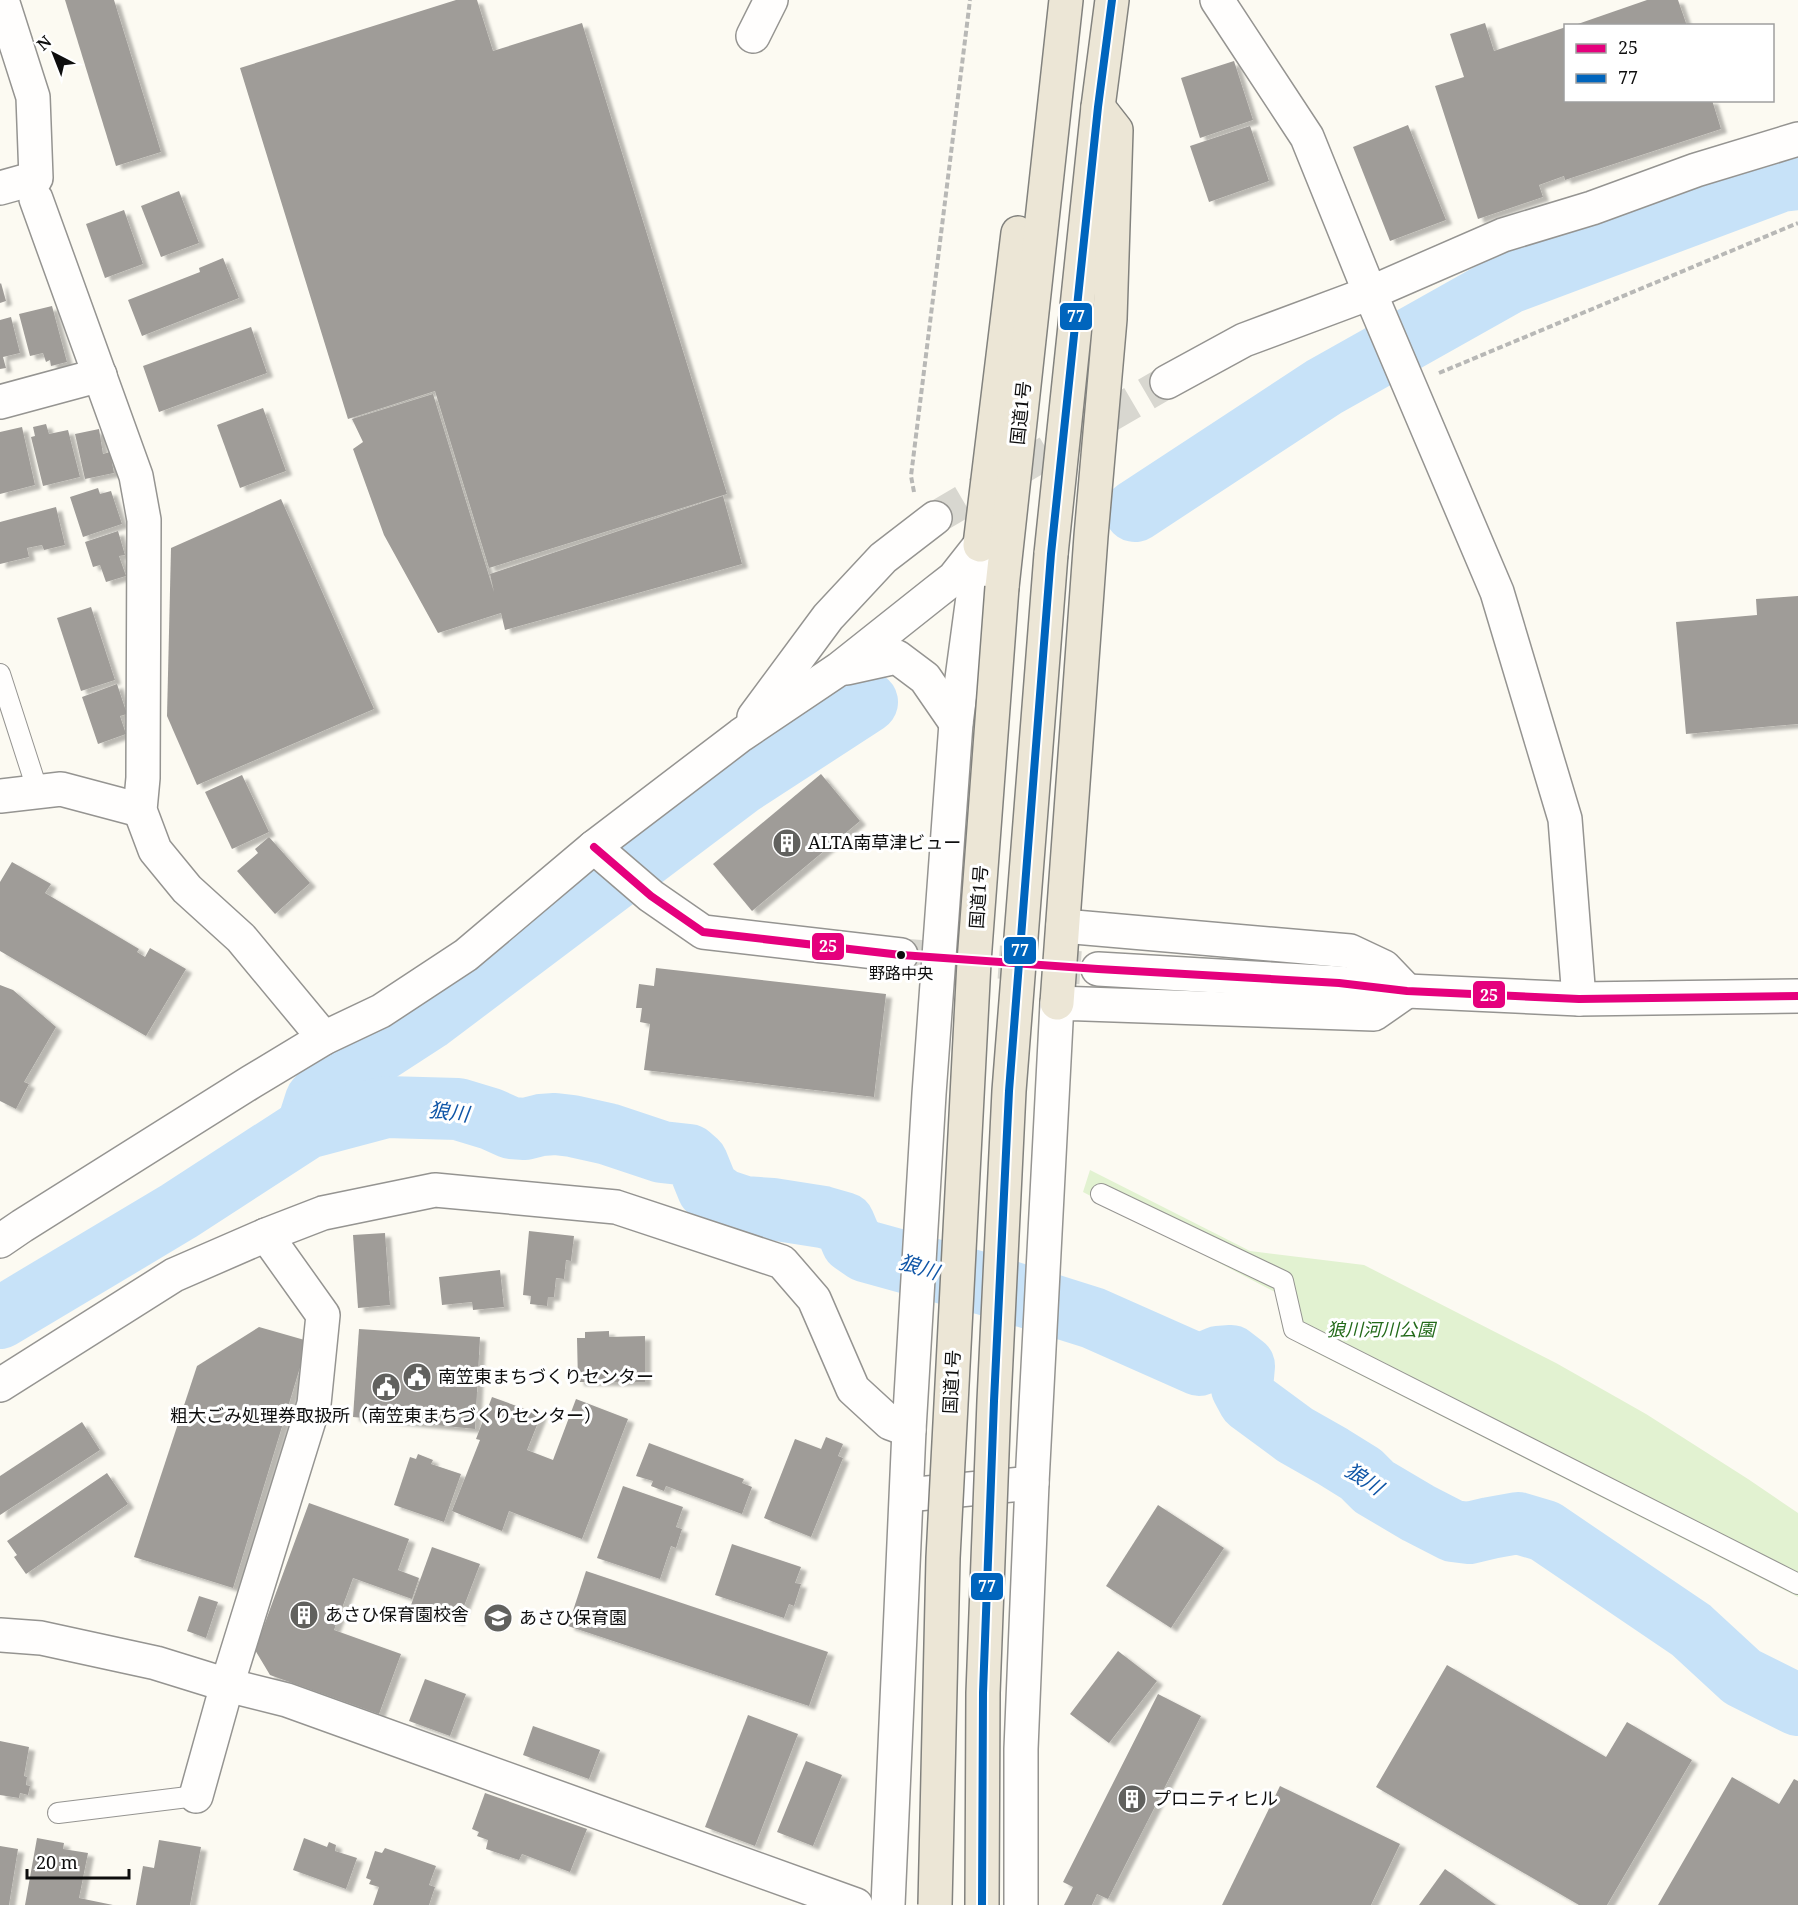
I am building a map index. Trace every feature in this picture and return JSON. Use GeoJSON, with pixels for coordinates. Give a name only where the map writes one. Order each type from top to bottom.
{"type":"FeatureCollection","features":[{"type":"Feature","properties":{"kind":"highway","name":"国道1号"},"geometry":{"type":"LineString","coordinates":[[935,1905],[945,1522],[974,962],[1002,587],[1066,0]]}},
{"type":"Feature","properties":{"kind":"highway"},"geometry":{"type":"LineString","coordinates":[[982,1905],[983,1693],[1009,1090],[1051,554],[1098,107],[1112,0]]}},
{"type":"Feature","properties":{"kind":"highway"},"geometry":{"type":"LineString","coordinates":[[980,545],[1028,145],[1054,105]]}},
{"type":"Feature","properties":{"kind":"highway"},"geometry":{"type":"LineString","coordinates":[[1057,1003],[1091,536],[1110,319],[1116,130],[1098,107]]}},
{"type":"Feature","properties":{"kind":"street"},"geometry":{"type":"LineString","coordinates":[[0,188],[36,178],[33,97],[2,0]]}},
{"type":"Feature","properties":{"kind":"street"},"geometry":{"type":"LineString","coordinates":[[753,36],[771,0]]}},
{"type":"Feature","properties":{"kind":"street"},"geometry":{"type":"LineString","coordinates":[[1217,0],[1306,137],[1497,592],[1564,819],[1579,999]]}},
{"type":"Feature","properties":{"kind":"street"},"geometry":{"type":"LineString","coordinates":[[1167,382],[1244,340],[1370,293],[1503,235],[1592,208],[1696,170],[1798,139]]}},
{"type":"Feature","properties":{"kind":"street"},"geometry":{"type":"LineString","coordinates":[[36,199],[136,476],[144,520],[140,810],[155,850],[188,889],[241,938],[324,1038]]}},
{"type":"Feature","properties":{"kind":"street"},"geometry":{"type":"LineString","coordinates":[[0,402],[100,375]]}},
{"type":"Feature","properties":{"kind":"street"},"geometry":{"type":"LineString","coordinates":[[741,735],[828,617],[883,558],[928,523]]}},
{"type":"Feature","properties":{"kind":"street"},"geometry":{"type":"LineString","coordinates":[[0,1241],[241,1088],[324,1038],[381,1011],[466,955],[594,847],[741,735],[839,669],[954,578],[980,545]]}},
{"type":"Feature","properties":{"kind":"street"},"geometry":{"type":"LineString","coordinates":[[888,1905],[909,1430],[929,1094],[956,723],[980,545]]}},
{"type":"Feature","properties":{"kind":"street"},"geometry":{"type":"LineString","coordinates":[[839,669],[897,657],[925,678],[956,723]]}},
{"type":"Feature","properties":{"kind":"street"},"geometry":{"type":"LineString","coordinates":[[0,796],[61,789],[140,810]]}},
{"type":"Feature","properties":{"kind":"street"},"geometry":{"type":"LineString","coordinates":[[594,847],[651,896],[702,932],[901,955]]}},
{"type":"Feature","properties":{"kind":"street"},"geometry":{"type":"LineString","coordinates":[[1063,926],[1350,951],[1384,967],[1407,991]]}},
{"type":"Feature","properties":{"kind":"street"},"geometry":{"type":"LineString","coordinates":[[1098,969],[1339,983],[1407,991],[1579,999],[1798,996]]}},
{"type":"Feature","properties":{"kind":"street"},"geometry":{"type":"LineString","coordinates":[[1021,1905],[1021,1749],[1032,1483],[1057,1003],[1374,1014],[1407,991]]}},
{"type":"Feature","properties":{"kind":"street"},"geometry":{"type":"LineString","coordinates":[[0,1385],[174,1275],[266,1235],[323,1214],[435,1190],[616,1207],[782,1262],[814,1299],[853,1389],[890,1423],[909,1430]]}},
{"type":"Feature","properties":{"kind":"street"},"geometry":{"type":"LineString","coordinates":[[196,1796],[227,1685],[314,1404],[322,1315],[266,1235]]}},
{"type":"Feature","properties":{"kind":"street"},"geometry":{"type":"LineString","coordinates":[[907,1496],[1032,1483]]}},
{"type":"Feature","properties":{"kind":"street"},"geometry":{"type":"LineString","coordinates":[[0,1635],[41,1638],[156,1663],[227,1685],[287,1700],[856,1905]]}},
{"type":"Feature","properties":{"kind":"lane"},"geometry":{"type":"LineString","coordinates":[[0,674],[38,792]]}},
{"type":"Feature","properties":{"kind":"lane"},"geometry":{"type":"LineString","coordinates":[[1101,1194],[1283,1281],[1294,1329],[1798,1584]]}},
{"type":"Feature","properties":{"kind":"lane"},"geometry":{"type":"LineString","coordinates":[[58,1813],[196,1796]]}},
{"type":"Feature","properties":{"kind":"path"},"geometry":{"type":"LineString","coordinates":[[928,523],[911,476],[970,0]]}},
{"type":"Feature","properties":{"kind":"path"},"geometry":{"type":"LineString","coordinates":[[1403,371],[1798,223]]}},
{"type":"Feature","properties":{"kind":"green space","name":"狼川河川公園"},"geometry":{"type":"Polygon","coordinates":[[[1090,1170],[1250,1251],[1364,1265],[1556,1363],[1646,1414],[1798,1513],[1798,1597],[1299,1344],[1283,1330],[1275,1292],[1083,1192],[1090,1170]]]}},
{"type":"Feature","properties":{"kind":"building"},"geometry":{"type":"Polygon","coordinates":[[[65,0],[114,0],[161,152],[116,166],[65,0]]]}},
{"type":"Feature","properties":{"kind":"building"},"geometry":{"type":"Polygon","coordinates":[[[456,0],[477,0],[493,51],[582,23],[727,494],[489,568],[435,391],[348,419],[240,68],[456,0]]]}},
{"type":"Feature","properties":{"kind":"building"},"geometry":{"type":"Polygon","coordinates":[[[1647,0],[1678,0],[1686,24],[1578,24],[1647,0]]]}},
{"type":"Feature","properties":{"kind":"building"},"geometry":{"type":"Polygon","coordinates":[[[1485,23],[1494,51],[1564,28],[1564,102],[1713,102],[1721,129],[1565,180],[1564,176],[1539,185],[1543,197],[1478,219],[1435,86],[1464,77],[1450,34],[1485,23]]]}},
{"type":"Feature","properties":{"kind":"building"},"geometry":{"type":"Polygon","coordinates":[[[1234,61],[1253,120],[1200,138],[1181,78],[1234,61]]]}},
{"type":"Feature","properties":{"kind":"building"},"geometry":{"type":"Polygon","coordinates":[[[1408,125],[1446,220],[1390,241],[1353,147],[1408,125]]]}},
{"type":"Feature","properties":{"kind":"building"},"geometry":{"type":"Polygon","coordinates":[[[1250,126],[1269,181],[1209,202],[1190,146],[1250,126]]]}},
{"type":"Feature","properties":{"kind":"building"},"geometry":{"type":"Polygon","coordinates":[[[179,191],[199,243],[161,257],[141,206],[179,191]]]}},
{"type":"Feature","properties":{"kind":"building"},"geometry":{"type":"Polygon","coordinates":[[[124,210],[143,264],[105,278],[86,224],[124,210]]]}},
{"type":"Feature","properties":{"kind":"building"},"geometry":{"type":"Polygon","coordinates":[[[223,258],[239,298],[142,336],[128,300],[200,272],[199,268],[223,258]]]}},
{"type":"Feature","properties":{"kind":"building"},"geometry":{"type":"Polygon","coordinates":[[[0,284],[6,301],[0,303],[0,284]]]}},
{"type":"Feature","properties":{"kind":"building"},"geometry":{"type":"Polygon","coordinates":[[[52,306],[67,362],[51,366],[50,360],[46,362],[43,353],[30,356],[19,314],[52,306]]]}},
{"type":"Feature","properties":{"kind":"building"},"geometry":{"type":"Polygon","coordinates":[[[11,317],[20,353],[3,357],[6,368],[0,369],[0,320],[11,317]]]}},
{"type":"Feature","properties":{"kind":"building"},"geometry":{"type":"Polygon","coordinates":[[[251,327],[267,373],[159,412],[143,366],[251,327]]]}},
{"type":"Feature","properties":{"kind":"building"},"geometry":{"type":"Polygon","coordinates":[[[433,394],[494,592],[490,574],[723,496],[742,564],[505,630],[501,613],[438,633],[384,535],[353,449],[363,442],[352,419],[433,394]]]}},
{"type":"Feature","properties":{"kind":"building"},"geometry":{"type":"Polygon","coordinates":[[[263,408],[286,471],[240,488],[217,425],[263,408]]]}},
{"type":"Feature","properties":{"kind":"building"},"geometry":{"type":"Polygon","coordinates":[[[46,424],[49,434],[68,430],[80,477],[43,486],[31,437],[35,436],[33,427],[46,424]]]}},
{"type":"Feature","properties":{"kind":"building"},"geometry":{"type":"Polygon","coordinates":[[[22,427],[35,485],[0,494],[0,432],[22,427]]]}},
{"type":"Feature","properties":{"kind":"building"},"geometry":{"type":"Polygon","coordinates":[[[99,429],[103,454],[110,452],[114,473],[85,479],[75,434],[99,429]]]}},
{"type":"Feature","properties":{"kind":"building"},"geometry":{"type":"Polygon","coordinates":[[[98,488],[100,494],[111,491],[122,524],[83,537],[70,497],[98,488]]]}},
{"type":"Feature","properties":{"kind":"building"},"geometry":{"type":"Polygon","coordinates":[[[281,499],[374,709],[197,785],[167,716],[171,548],[281,499]]]}},
{"type":"Feature","properties":{"kind":"building"},"geometry":{"type":"Polygon","coordinates":[[[56,507],[65,545],[44,550],[42,545],[27,548],[29,557],[0,564],[0,522],[56,507]]]}},
{"type":"Feature","properties":{"kind":"building"},"geometry":{"type":"Polygon","coordinates":[[[118,531],[125,555],[119,556],[126,576],[106,582],[100,565],[93,567],[85,542],[118,531]]]}},
{"type":"Feature","properties":{"kind":"building"},"geometry":{"type":"Polygon","coordinates":[[[1798,596],[1798,724],[1686,734],[1676,622],[1757,615],[1756,599],[1798,596]]]}},
{"type":"Feature","properties":{"kind":"building"},"geometry":{"type":"Polygon","coordinates":[[[91,607],[115,680],[81,691],[57,618],[91,607]]]}},
{"type":"Feature","properties":{"kind":"building"},"geometry":{"type":"Polygon","coordinates":[[[117,684],[127,714],[120,716],[126,734],[98,744],[82,697],[117,684]]]}},
{"type":"Feature","properties":{"kind":"building","name":"ALTA南草津ビュー"},"geometry":{"type":"Polygon","coordinates":[[[821,774],[860,821],[752,911],[713,864],[821,774]]]}},
{"type":"Feature","properties":{"kind":"building"},"geometry":{"type":"Polygon","coordinates":[[[242,775],[269,832],[232,849],[205,792],[242,775]]]}},
{"type":"Feature","properties":{"kind":"building"},"geometry":{"type":"Polygon","coordinates":[[[269,837],[310,883],[275,914],[237,871],[258,853],[255,849],[269,837]]]}},
{"type":"Feature","properties":{"kind":"building"},"geometry":{"type":"Polygon","coordinates":[[[12,862],[51,884],[45,893],[139,949],[137,952],[145,957],[150,948],[186,969],[146,1036],[0,951],[0,882],[12,862]]]}},
{"type":"Feature","properties":{"kind":"building"},"geometry":{"type":"Polygon","coordinates":[[[656,968],[886,994],[874,1097],[644,1070],[650,1024],[640,1022],[642,1008],[636,1008],[639,984],[654,986],[656,968]]]}},
{"type":"Feature","properties":{"kind":"building"},"geometry":{"type":"Polygon","coordinates":[[[0,985],[13,990],[56,1027],[24,1082],[29,1084],[16,1109],[0,1101],[0,985]]]}},
{"type":"Feature","properties":{"kind":"building"},"geometry":{"type":"Polygon","coordinates":[[[529,1231],[574,1236],[571,1261],[566,1260],[564,1279],[556,1278],[554,1297],[548,1297],[547,1306],[530,1304],[531,1296],[523,1295],[529,1231]]]}},
{"type":"Feature","properties":{"kind":"building"},"geometry":{"type":"Polygon","coordinates":[[[385,1233],[390,1305],[358,1308],[353,1235],[385,1233]]]}},
{"type":"Feature","properties":{"kind":"building"},"geometry":{"type":"Polygon","coordinates":[[[500,1270],[504,1307],[473,1310],[472,1302],[442,1305],[439,1277],[500,1270]]]}},
{"type":"Feature","properties":{"kind":"building"},"geometry":{"type":"Polygon","coordinates":[[[259,1327],[308,1341],[233,1588],[134,1557],[197,1366],[259,1327]]]}},
{"type":"Feature","properties":{"kind":"building","name":"南笠東まちづくりセンター"},"geometry":{"type":"Polygon","coordinates":[[[359,1329],[480,1337],[475,1429],[353,1417],[359,1329]]]}},
{"type":"Feature","properties":{"kind":"building"},"geometry":{"type":"Polygon","coordinates":[[[609,1331],[609,1337],[645,1336],[645,1382],[578,1382],[577,1338],[585,1338],[585,1332],[609,1331]]]}},
{"type":"Feature","properties":{"kind":"building"},"geometry":{"type":"Polygon","coordinates":[[[492,1397],[541,1415],[527,1450],[553,1460],[576,1399],[628,1419],[582,1539],[509,1511],[502,1531],[452,1511],[480,1440],[476,1439],[492,1397]]]}},
{"type":"Feature","properties":{"kind":"building"},"geometry":{"type":"Polygon","coordinates":[[[82,1422],[100,1450],[0,1515],[0,1476],[82,1422]]]}},
{"type":"Feature","properties":{"kind":"building"},"geometry":{"type":"Polygon","coordinates":[[[826,1437],[843,1444],[838,1456],[843,1458],[811,1537],[764,1518],[795,1439],[821,1449],[826,1437]]]}},
{"type":"Feature","properties":{"kind":"building"},"geometry":{"type":"Polygon","coordinates":[[[649,1443],[744,1479],[742,1483],[752,1487],[742,1514],[666,1486],[664,1491],[651,1486],[653,1481],[636,1476],[649,1443]]]}},
{"type":"Feature","properties":{"kind":"building"},"geometry":{"type":"Polygon","coordinates":[[[418,1454],[433,1460],[431,1464],[461,1474],[444,1522],[394,1505],[410,1457],[416,1459],[418,1454]]]}},
{"type":"Feature","properties":{"kind":"building"},"geometry":{"type":"Polygon","coordinates":[[[107,1473],[128,1504],[26,1574],[14,1557],[17,1555],[7,1541],[107,1473]]]}},
{"type":"Feature","properties":{"kind":"building"},"geometry":{"type":"Polygon","coordinates":[[[623,1486],[683,1507],[676,1527],[682,1529],[676,1548],[671,1546],[660,1579],[597,1558],[623,1486]]]}},
{"type":"Feature","properties":{"kind":"building","name":"あさひ保育園校舎"},"geometry":{"type":"Polygon","coordinates":[[[309,1503],[409,1539],[398,1570],[419,1578],[412,1599],[353,1578],[334,1630],[401,1654],[379,1714],[270,1675],[255,1650],[309,1503]]]}},
{"type":"Feature","properties":{"kind":"building"},"geometry":{"type":"Polygon","coordinates":[[[1158,1505],[1224,1548],[1171,1628],[1106,1586],[1158,1505]]]}},
{"type":"Feature","properties":{"kind":"building"},"geometry":{"type":"Polygon","coordinates":[[[732,1544],[801,1567],[795,1583],[801,1584],[794,1606],[789,1604],[784,1618],[715,1595],[732,1544]]]}},
{"type":"Feature","properties":{"kind":"building"},"geometry":{"type":"Polygon","coordinates":[[[432,1547],[480,1564],[458,1622],[411,1605],[432,1547]]]}},
{"type":"Feature","properties":{"kind":"building"},"geometry":{"type":"Polygon","coordinates":[[[586,1571],[828,1652],[809,1706],[568,1626],[586,1571]]]}},
{"type":"Feature","properties":{"kind":"building"},"geometry":{"type":"Polygon","coordinates":[[[199,1596],[218,1602],[206,1638],[187,1631],[199,1596]]]}},
{"type":"Feature","properties":{"kind":"building"},"geometry":{"type":"Polygon","coordinates":[[[1118,1651],[1157,1681],[1109,1743],[1070,1714],[1118,1651]]]}},
{"type":"Feature","properties":{"kind":"building"},"geometry":{"type":"Polygon","coordinates":[[[1447,1665],[1606,1757],[1627,1722],[1692,1760],[1607,1905],[1579,1905],[1376,1787],[1447,1665]]]}},
{"type":"Feature","properties":{"kind":"building"},"geometry":{"type":"Polygon","coordinates":[[[425,1679],[466,1694],[450,1736],[409,1721],[425,1679]]]}},
{"type":"Feature","properties":{"kind":"building","name":"プロニティヒル"},"geometry":{"type":"Polygon","coordinates":[[[1158,1694],[1201,1716],[1108,1899],[1097,1894],[1092,1905],[1064,1905],[1073,1887],[1063,1882],[1158,1694]]]}},
{"type":"Feature","properties":{"kind":"building"},"geometry":{"type":"Polygon","coordinates":[[[748,1715],[798,1734],[755,1846],[705,1827],[748,1715]]]}},
{"type":"Feature","properties":{"kind":"building"},"geometry":{"type":"Polygon","coordinates":[[[533,1726],[600,1750],[589,1779],[523,1755],[533,1726]]]}},
{"type":"Feature","properties":{"kind":"building"},"geometry":{"type":"Polygon","coordinates":[[[0,1741],[29,1747],[24,1776],[27,1777],[26,1785],[30,1786],[28,1795],[20,1793],[19,1798],[0,1795],[0,1741]]]}},
{"type":"Feature","properties":{"kind":"building"},"geometry":{"type":"Polygon","coordinates":[[[806,1761],[842,1775],[813,1846],[777,1832],[806,1761]]]}},
{"type":"Feature","properties":{"kind":"building"},"geometry":{"type":"Polygon","coordinates":[[[1732,1777],[1779,1804],[1794,1779],[1798,1781],[1798,1905],[1658,1905],[1732,1777]]]}},
{"type":"Feature","properties":{"kind":"building"},"geometry":{"type":"Polygon","coordinates":[[[1280,1786],[1400,1844],[1371,1905],[1222,1905],[1280,1786]]]}},
{"type":"Feature","properties":{"kind":"building"},"geometry":{"type":"Polygon","coordinates":[[[485,1793],[587,1829],[570,1872],[522,1854],[519,1860],[486,1849],[488,1840],[477,1836],[479,1832],[472,1829],[485,1793]]]}},
{"type":"Feature","properties":{"kind":"building"},"geometry":{"type":"Polygon","coordinates":[[[37,1838],[64,1843],[63,1849],[88,1853],[79,1898],[113,1905],[25,1905],[37,1838]]]}},
{"type":"Feature","properties":{"kind":"building"},"geometry":{"type":"Polygon","coordinates":[[[304,1838],[327,1847],[329,1842],[336,1845],[335,1851],[357,1858],[346,1889],[293,1870],[304,1838]]]}},
{"type":"Feature","properties":{"kind":"building"},"geometry":{"type":"Polygon","coordinates":[[[159,1840],[201,1847],[190,1905],[136,1905],[143,1866],[154,1868],[159,1840]]]}},
{"type":"Feature","properties":{"kind":"building"},"geometry":{"type":"Polygon","coordinates":[[[0,1846],[18,1849],[9,1905],[0,1905],[0,1846]]]}},
{"type":"Feature","properties":{"kind":"building"},"geometry":{"type":"Polygon","coordinates":[[[385,1848],[436,1866],[429,1885],[435,1887],[429,1905],[373,1905],[379,1887],[369,1884],[371,1880],[366,1878],[375,1851],[382,1853],[385,1848]]]}},
{"type":"Feature","properties":{"kind":"building"},"geometry":{"type":"Polygon","coordinates":[[[1445,1869],[1496,1905],[1419,1905],[1445,1869]]]}},
{"type":"Feature","properties":{"kind":"waterway"},"geometry":{"type":"LineString","coordinates":[[1135,511],[1324,387],[1509,283],[1781,181],[1798,179]]}},
{"type":"Feature","properties":{"kind":"waterway"},"geometry":{"type":"LineString","coordinates":[[307,1128],[316,1100],[335,1080],[429,1019],[741,784],[867,702]]}},
{"type":"Feature","properties":{"kind":"waterway","name":"狼川"},"geometry":{"type":"LineString","coordinates":[[0,1318],[179,1211],[307,1128],[386,1107],[458,1109],[511,1128],[525,1129],[555,1124],[572,1126],[608,1134],[662,1152],[689,1155],[697,1162],[708,1189],[723,1200],[744,1207],[823,1217],[844,1223],[852,1242],[865,1251],[988,1285],[1093,1318],[1199,1365],[1218,1357],[1231,1356],[1244,1366],[1242,1388],[1249,1401],[1295,1435],[1361,1474],[1374,1487],[1453,1531],[1469,1533],[1518,1523],[1545,1531],[1691,1630],[1742,1677],[1798,1705]]}},
{"type":"Feature","properties":{"kind":"tunnel"},"geometry":{"type":"LineString","coordinates":[[935,518],[1167,382]]}},
{"type":"Feature","properties":{"kind":"tunnel"},"geometry":{"type":"LineString","coordinates":[[901,955],[1098,969]]}},
{"type":"Feature","properties":{"kind":"transit line","name":"77"},"geometry":{"type":"LineString","coordinates":[[982,1905],[983,1693],[1009,1091],[1051,554],[1098,107],[1112,0]]}},
{"type":"Feature","properties":{"kind":"transit line","name":"25"},"geometry":{"type":"LineString","coordinates":[[594,847],[651,896],[703,932],[901,955],[1339,983],[1407,991],[1579,999],[1798,996]]}},
{"type":"Feature","properties":{"kind":"place","name":"ALTA南草津ビュー"},"geometry":{"type":"Point","coordinates":[787,843]}},
{"type":"Feature","properties":{"kind":"place","name":"野路中央"},"geometry":{"type":"Point","coordinates":[901,955]}},
{"type":"Feature","properties":{"kind":"place","name":"南笠東まちづくりセンター"},"geometry":{"type":"Point","coordinates":[417,1377]}},
{"type":"Feature","properties":{"kind":"place","name":"粗大ごみ処理券取扱所（南笠東まちづくりセンター）"},"geometry":{"type":"Point","coordinates":[386,1387]}},
{"type":"Feature","properties":{"kind":"place","name":"あさひ保育園校舎"},"geometry":{"type":"Point","coordinates":[304,1615]}},
{"type":"Feature","properties":{"kind":"place","name":"あさひ保育園"},"geometry":{"type":"Point","coordinates":[498,1618]}},
{"type":"Feature","properties":{"kind":"place","name":"プロニティヒル"},"geometry":{"type":"Point","coordinates":[1132,1799]}}]}
